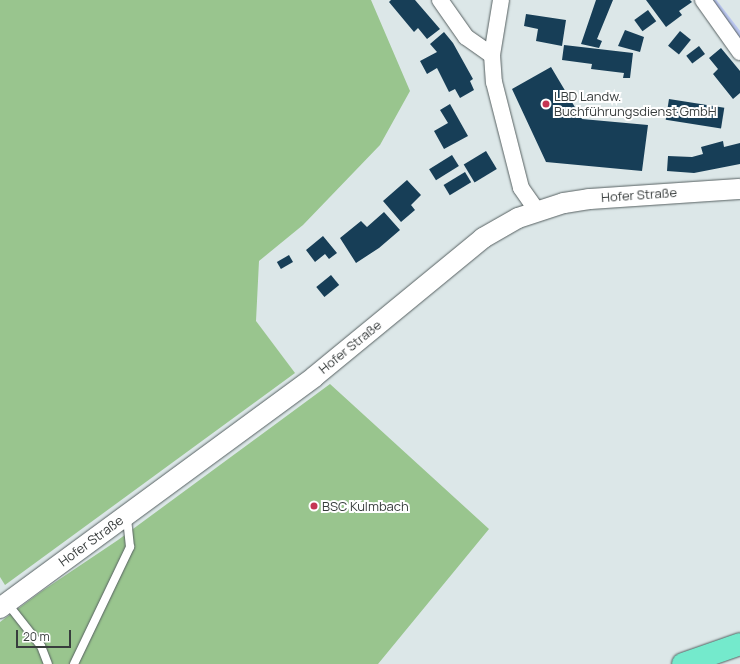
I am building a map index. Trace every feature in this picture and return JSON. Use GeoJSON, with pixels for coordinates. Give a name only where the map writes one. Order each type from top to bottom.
{"type":"FeatureCollection","features":[{"type":"Feature","properties":{"kind":"highway"},"geometry":{"type":"LineString","coordinates":[[683,664],[740,644]]}},
{"type":"Feature","properties":{"kind":"street"},"geometry":{"type":"LineString","coordinates":[[440,0],[466,37],[492,55]]}},
{"type":"Feature","properties":{"kind":"street"},"geometry":{"type":"LineString","coordinates":[[502,0],[492,55],[494,82],[521,188],[537,211]]}},
{"type":"Feature","properties":{"kind":"street"},"geometry":{"type":"LineString","coordinates":[[703,0],[740,52]]}},
{"type":"Feature","properties":{"kind":"street","name":"Hofer Straße"},"geometry":{"type":"LineString","coordinates":[[4,605],[314,377],[483,238],[518,218],[537,211],[589,199],[740,189]]}},
{"type":"Feature","properties":{"kind":"lane"},"geometry":{"type":"LineString","coordinates":[[74,664],[130,547],[127,516]]}},
{"type":"Feature","properties":{"kind":"lane"},"geometry":{"type":"LineString","coordinates":[[4,605],[41,646],[48,664]]}},
{"type":"Feature","properties":{"kind":"green space"},"geometry":{"type":"Polygon","coordinates":[[[0,0],[371,0],[410,91],[380,145],[303,225],[259,261],[256,321],[295,373],[5,585],[0,577],[0,0]]]}},
{"type":"Feature","properties":{"kind":"green space","name":"BSC Kulmbach"},"geometry":{"type":"Polygon","coordinates":[[[330,384],[489,529],[378,664],[0,664],[0,622],[42,591],[118,540],[330,384]]]}},
{"type":"Feature","properties":{"kind":"building"},"geometry":{"type":"Polygon","coordinates":[[[391,0],[415,0],[440,29],[427,39],[418,28],[414,32],[389,2],[391,0]]]}},
{"type":"Feature","properties":{"kind":"building"},"geometry":{"type":"Polygon","coordinates":[[[596,0],[613,0],[597,39],[602,41],[599,48],[581,44],[596,0]]]}},
{"type":"Feature","properties":{"kind":"building"},"geometry":{"type":"Polygon","coordinates":[[[646,0],[690,0],[692,2],[679,11],[682,15],[666,27],[646,0]]]}},
{"type":"Feature","properties":{"kind":"building"},"geometry":{"type":"Polygon","coordinates":[[[648,10],[656,21],[642,31],[634,20],[648,10]]]}},
{"type":"Feature","properties":{"kind":"building"},"geometry":{"type":"Polygon","coordinates":[[[526,14],[566,20],[562,46],[536,41],[538,29],[524,26],[526,14]]]}},
{"type":"Feature","properties":{"kind":"building"},"geometry":{"type":"Polygon","coordinates":[[[625,30],[644,37],[640,52],[618,46],[625,30]]]}},
{"type":"Feature","properties":{"kind":"building"},"geometry":{"type":"Polygon","coordinates":[[[680,31],[691,40],[679,55],[668,46],[680,31]]]}},
{"type":"Feature","properties":{"kind":"building"},"geometry":{"type":"Polygon","coordinates":[[[444,32],[453,43],[473,79],[470,81],[474,90],[460,98],[455,89],[449,92],[437,68],[427,74],[420,61],[437,52],[430,44],[444,32]]]}},
{"type":"Feature","properties":{"kind":"building"},"geometry":{"type":"Polygon","coordinates":[[[564,45],[633,53],[630,78],[623,78],[624,73],[591,69],[592,64],[562,60],[564,45]]]}},
{"type":"Feature","properties":{"kind":"building"},"geometry":{"type":"Polygon","coordinates":[[[699,46],[705,54],[692,64],[686,56],[699,46]]]}},
{"type":"Feature","properties":{"kind":"building"},"geometry":{"type":"Polygon","coordinates":[[[721,48],[740,71],[740,93],[733,99],[713,74],[718,69],[709,58],[721,48]]]}},
{"type":"Feature","properties":{"kind":"building","name":"LBD Landw. Buchführungsdienst GmbH"},"geometry":{"type":"Polygon","coordinates":[[[551,67],[582,119],[648,125],[642,171],[546,162],[512,89],[551,67]]]}},
{"type":"Feature","properties":{"kind":"building"},"geometry":{"type":"Polygon","coordinates":[[[669,99],[724,108],[721,129],[666,120],[669,99]]]}},
{"type":"Feature","properties":{"kind":"building"},"geometry":{"type":"Polygon","coordinates":[[[450,104],[468,136],[444,149],[434,131],[448,123],[440,110],[450,104]]]}},
{"type":"Feature","properties":{"kind":"building"},"geometry":{"type":"Polygon","coordinates":[[[723,141],[724,147],[740,143],[740,164],[694,173],[667,171],[668,156],[692,157],[703,154],[701,147],[723,141]]]}},
{"type":"Feature","properties":{"kind":"building"},"geometry":{"type":"Polygon","coordinates":[[[486,151],[497,169],[475,182],[464,164],[486,151]]]}},
{"type":"Feature","properties":{"kind":"building"},"geometry":{"type":"Polygon","coordinates":[[[452,155],[459,166],[436,180],[429,169],[452,155]]]}},
{"type":"Feature","properties":{"kind":"building"},"geometry":{"type":"Polygon","coordinates":[[[465,172],[471,182],[450,195],[444,185],[465,172]]]}},
{"type":"Feature","properties":{"kind":"building"},"geometry":{"type":"Polygon","coordinates":[[[407,180],[421,195],[411,205],[415,210],[401,222],[383,201],[407,180]]]}},
{"type":"Feature","properties":{"kind":"building"},"geometry":{"type":"Polygon","coordinates":[[[384,212],[400,230],[379,248],[356,263],[340,238],[361,221],[367,227],[384,212]]]}},
{"type":"Feature","properties":{"kind":"building"},"geometry":{"type":"Polygon","coordinates":[[[323,236],[337,253],[329,259],[325,254],[315,262],[306,250],[323,236]]]}},
{"type":"Feature","properties":{"kind":"building"},"geometry":{"type":"Polygon","coordinates":[[[289,255],[293,262],[281,269],[277,262],[289,255]]]}},
{"type":"Feature","properties":{"kind":"building"},"geometry":{"type":"Polygon","coordinates":[[[331,275],[339,285],[324,297],[316,287],[331,275]]]}},
{"type":"Feature","properties":{"kind":"waterway"},"geometry":{"type":"LineString","coordinates":[[713,0],[740,35]]}},
{"type":"Feature","properties":{"kind":"place","name":"LBD Landw. Buchführungsdienst GmbH"},"geometry":{"type":"Point","coordinates":[546,104]}},
{"type":"Feature","properties":{"kind":"place","name":"BSC Kulmbach"},"geometry":{"type":"Point","coordinates":[314,506]}}]}
